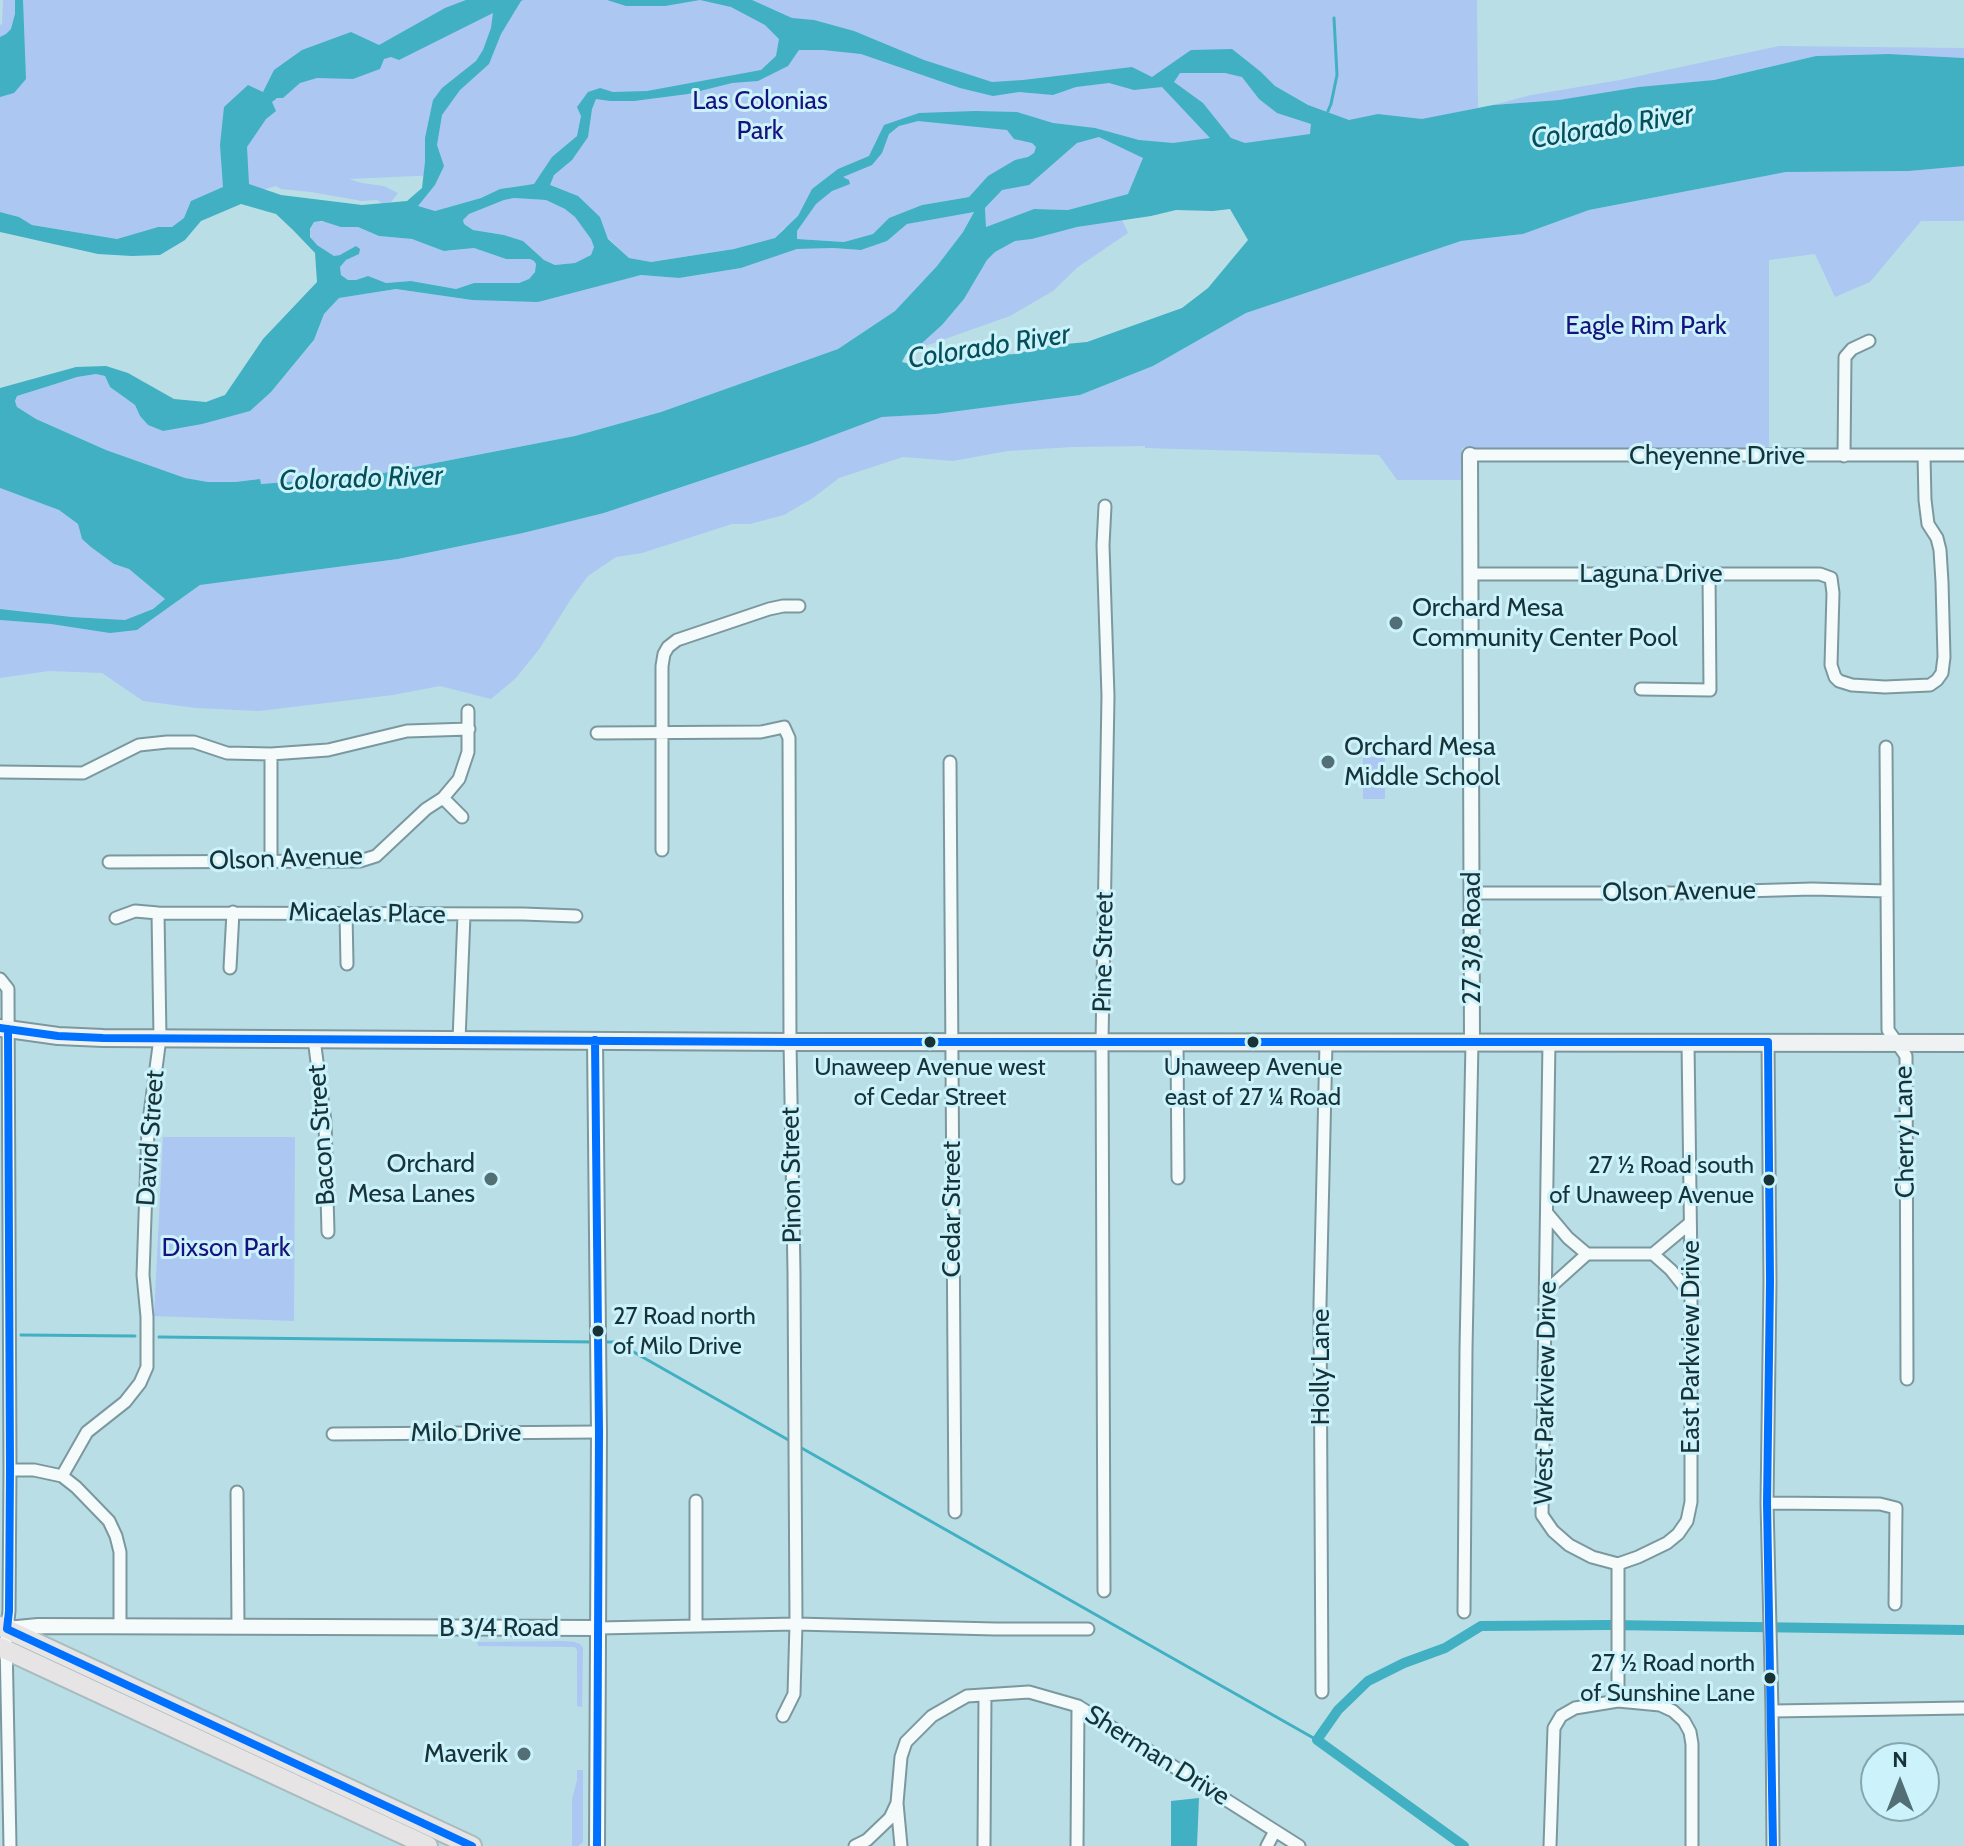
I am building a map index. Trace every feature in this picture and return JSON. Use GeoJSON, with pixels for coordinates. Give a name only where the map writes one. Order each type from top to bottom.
{"type":"FeatureCollection","features":[{"type":"Feature","properties":{"kind":"highway"},"geometry":{"type":"LineString","coordinates":[[3,1638],[428,1846]]}},
{"type":"Feature","properties":{"kind":"highway"},"geometry":{"type":"LineString","coordinates":[[3,1638],[472,1846]]}},
{"type":"Feature","properties":{"kind":"main road"},"geometry":{"type":"LineString","coordinates":[[4,1028],[58,1036],[160,1038],[1964,1043]]}},
{"type":"Feature","properties":{"kind":"street"},"geometry":{"type":"LineString","coordinates":[[1844,456],[1845,357],[1852,349],[1869,341]]}},
{"type":"Feature","properties":{"kind":"street","name":"Cheyenne Drive"},"geometry":{"type":"LineString","coordinates":[[1470,455],[1964,455]]}},
{"type":"Feature","properties":{"kind":"street","name":"27 3/8 Road"},"geometry":{"type":"LineString","coordinates":[[1464,1612],[1472,1042],[1470,455]]}},
{"type":"Feature","properties":{"kind":"street","name":"Laguna Drive"},"geometry":{"type":"LineString","coordinates":[[1471,574],[1820,574],[1831,578],[1831,665],[1835,677],[1852,685],[1930,685],[1942,673],[1944,657],[1940,550],[1928,524],[1924,456]]}},
{"type":"Feature","properties":{"kind":"street","name":"Pine Street"},"geometry":{"type":"LineString","coordinates":[[1104,1591],[1102,1041],[1108,696],[1103,545],[1105,506]]}},
{"type":"Feature","properties":{"kind":"street"},"geometry":{"type":"LineString","coordinates":[[1641,689],[1710,690],[1709,574]]}},
{"type":"Feature","properties":{"kind":"street"},"geometry":{"type":"LineString","coordinates":[[662,850],[664,654],[677,640],[769,609],[799,606]]}},
{"type":"Feature","properties":{"kind":"street","name":"Olson Avenue"},"geometry":{"type":"LineString","coordinates":[[109,862],[360,861],[376,856],[426,809],[443,798],[459,779],[468,752],[468,711]]}},
{"type":"Feature","properties":{"kind":"street","name":"Pinon Street"},"geometry":{"type":"LineString","coordinates":[[662,733],[761,732],[784,727],[789,738],[796,1624],[794,1694],[783,1716]]}},
{"type":"Feature","properties":{"kind":"street"},"geometry":{"type":"LineString","coordinates":[[0,772],[83,773],[139,745],[167,742],[194,742],[227,753],[271,754],[328,750],[407,731],[469,729]]}},
{"type":"Feature","properties":{"kind":"street"},"geometry":{"type":"LineString","coordinates":[[597,733],[662,733]]}},
{"type":"Feature","properties":{"kind":"street","name":"Cherry Lane"},"geometry":{"type":"LineString","coordinates":[[1886,747],[1888,1030],[1906,1056],[1907,1379]]}},
{"type":"Feature","properties":{"kind":"street"},"geometry":{"type":"LineString","coordinates":[[271,754],[271,862]]}},
{"type":"Feature","properties":{"kind":"street","name":"Cedar Street"},"geometry":{"type":"LineString","coordinates":[[950,762],[955,1512]]}},
{"type":"Feature","properties":{"kind":"street"},"geometry":{"type":"LineString","coordinates":[[443,798],[462,817]]}},
{"type":"Feature","properties":{"kind":"street","name":"Olson Avenue"},"geometry":{"type":"LineString","coordinates":[[1471,893],[1887,891]]}},
{"type":"Feature","properties":{"kind":"street","name":"Micaelas Place"},"geometry":{"type":"LineString","coordinates":[[116,918],[135,911],[576,916]]}},
{"type":"Feature","properties":{"kind":"street"},"geometry":{"type":"LineString","coordinates":[[230,968],[233,912]]}},
{"type":"Feature","properties":{"kind":"street","name":"David Street"},"geometry":{"type":"LineString","coordinates":[[62,1476],[87,1432],[125,1402],[140,1383],[147,1367],[143,1275],[148,1129],[160,1038],[158,913]]}},
{"type":"Feature","properties":{"kind":"street"},"geometry":{"type":"LineString","coordinates":[[346,913],[347,964]]}},
{"type":"Feature","properties":{"kind":"street"},"geometry":{"type":"LineString","coordinates":[[459,1040],[464,915]]}},
{"type":"Feature","properties":{"kind":"street"},"geometry":{"type":"LineString","coordinates":[[0,979],[8,989],[4,1028],[9,1611],[3,1638],[4,1784],[10,1846]]}},
{"type":"Feature","properties":{"kind":"street","name":"Bacon Street"},"geometry":{"type":"LineString","coordinates":[[314,1039],[325,1122],[328,1232]]}},
{"type":"Feature","properties":{"kind":"street"},"geometry":{"type":"LineString","coordinates":[[595,1040],[599,1432],[597,1846]]}},
{"type":"Feature","properties":{"kind":"street","name":"West Parkview Drive"},"geometry":{"type":"LineString","coordinates":[[1549,1041],[1542,1515],[1553,1531],[1569,1545],[1592,1557],[1618,1564]]}},
{"type":"Feature","properties":{"kind":"street"},"geometry":{"type":"LineString","coordinates":[[1177,1042],[1178,1178]]}},
{"type":"Feature","properties":{"kind":"street","name":"East Parkview Drive"},"geometry":{"type":"LineString","coordinates":[[1618,1564],[1667,1543],[1678,1534],[1687,1521],[1691,1502],[1688,1042]]}},
{"type":"Feature","properties":{"kind":"street"},"geometry":{"type":"LineString","coordinates":[[1768,1042],[1770,1282],[1767,1503],[1773,1846]]}},
{"type":"Feature","properties":{"kind":"street","name":"Holly Lane"},"geometry":{"type":"LineString","coordinates":[[1322,1692],[1320,1304],[1326,1043]]}},
{"type":"Feature","properties":{"kind":"street"},"geometry":{"type":"LineString","coordinates":[[1547,1213],[1568,1238],[1587,1254],[1653,1254],[1690,1223]]}},
{"type":"Feature","properties":{"kind":"street"},"geometry":{"type":"LineString","coordinates":[[1547,1290],[1587,1254]]}},
{"type":"Feature","properties":{"kind":"street"},"geometry":{"type":"LineString","coordinates":[[1653,1254],[1691,1295]]}},
{"type":"Feature","properties":{"kind":"street","name":"Milo Drive"},"geometry":{"type":"LineString","coordinates":[[333,1434],[599,1432]]}},
{"type":"Feature","properties":{"kind":"street"},"geometry":{"type":"LineString","coordinates":[[10,1470],[34,1470],[62,1476],[103,1514],[116,1536],[120,1552],[120,1627]]}},
{"type":"Feature","properties":{"kind":"street"},"geometry":{"type":"LineString","coordinates":[[237,1492],[238,1626]]}},
{"type":"Feature","properties":{"kind":"street"},"geometry":{"type":"LineString","coordinates":[[696,1501],[696,1625]]}},
{"type":"Feature","properties":{"kind":"street"},"geometry":{"type":"LineString","coordinates":[[1767,1503],[1880,1504],[1896,1508],[1895,1604]]}},
{"type":"Feature","properties":{"kind":"street"},"geometry":{"type":"LineString","coordinates":[[1618,1564],[1618,1701]]}},
{"type":"Feature","properties":{"kind":"street","name":"B 3/4 Road"},"geometry":{"type":"LineString","coordinates":[[3,1638],[38,1626],[598,1628],[796,1624],[1088,1629]]}},
{"type":"Feature","properties":{"kind":"street","name":"Sherman Drive"},"geometry":{"type":"LineString","coordinates":[[901,1846],[897,1803],[901,1757],[906,1742],[932,1716],[967,1696],[1029,1692],[1078,1706],[1299,1846]]}},
{"type":"Feature","properties":{"kind":"street"},"geometry":{"type":"LineString","coordinates":[[984,1846],[985,1695]]}},
{"type":"Feature","properties":{"kind":"street"},"geometry":{"type":"LineString","coordinates":[[1550,1846],[1554,1728],[1561,1716],[1575,1708],[1618,1701],[1660,1705],[1673,1711],[1690,1732],[1692,1846]]}},
{"type":"Feature","properties":{"kind":"street"},"geometry":{"type":"LineString","coordinates":[[1077,1846],[1078,1706]]}},
{"type":"Feature","properties":{"kind":"street"},"geometry":{"type":"LineString","coordinates":[[1772,1711],[1964,1708]]}},
{"type":"Feature","properties":{"kind":"street"},"geometry":{"type":"LineString","coordinates":[[855,1846],[867,1840],[890,1818],[897,1803]]}},
{"type":"Feature","properties":{"kind":"street"},"geometry":{"type":"LineString","coordinates":[[1267,1846],[1275,1831]]}},
{"type":"Feature","properties":{"kind":"green space","name":"Las Colonias Park"},"geometry":{"type":"Polygon","coordinates":[[[3,0],[1477,0],[1478,108],[1183,171],[1128,194],[1068,210],[1034,209],[986,227],[985,208],[996,196],[985,194],[922,205],[889,218],[873,234],[844,242],[797,239],[800,227],[784,228],[775,238],[734,249],[650,262],[629,258],[608,238],[600,217],[526,185],[500,189],[481,198],[435,211],[417,207],[439,175],[349,179],[384,186],[398,193],[391,202],[382,203],[276,186],[211,205],[172,227],[158,227],[117,239],[32,225],[19,217],[0,212],[0,25],[3,0]]]}},
{"type":"Feature","properties":{"kind":"green space"},"geometry":{"type":"Polygon","coordinates":[[[1779,46],[1964,48],[1964,58],[1889,54],[1816,56],[1714,80],[1559,100],[1493,105],[1531,95],[1620,80],[1779,46]]]}},
{"type":"Feature","properties":{"kind":"green space","name":"Eagle Rim Park"},"geometry":{"type":"Polygon","coordinates":[[[1964,166],[1964,221],[1921,221],[1870,282],[1835,297],[1815,254],[1769,260],[1769,447],[1462,448],[1461,480],[1397,480],[1379,455],[1145,446],[1008,451],[953,461],[903,457],[839,478],[784,515],[750,524],[732,524],[642,553],[616,557],[588,576],[540,648],[516,678],[491,699],[440,686],[393,695],[259,711],[196,708],[143,701],[102,673],[49,671],[0,678],[0,620],[137,630],[200,585],[398,559],[523,533],[604,513],[882,417],[936,414],[1080,395],[1153,366],[1246,313],[1461,241],[1523,234],[1589,210],[1786,172],[1909,171],[1964,166]]]}},
{"type":"Feature","properties":{"kind":"green space"},"geometry":{"type":"Polygon","coordinates":[[[514,198],[546,200],[565,209],[591,239],[594,247],[591,255],[575,263],[555,265],[544,260],[523,241],[473,230],[464,224],[463,220],[469,214],[514,198]]]}},
{"type":"Feature","properties":{"kind":"green space"},"geometry":{"type":"Polygon","coordinates":[[[974,211],[963,232],[937,266],[895,311],[838,349],[661,412],[575,436],[373,475],[260,484],[260,479],[208,482],[185,478],[106,450],[36,419],[17,407],[15,401],[17,396],[96,374],[105,376],[110,387],[135,405],[148,425],[163,431],[249,411],[271,392],[314,341],[324,314],[339,298],[396,289],[472,300],[571,292],[641,275],[679,278],[741,268],[797,249],[861,250],[887,241],[907,224],[974,211]]]}},
{"type":"Feature","properties":{"kind":"green space"},"geometry":{"type":"Polygon","coordinates":[[[1122,220],[1128,233],[1078,267],[1053,291],[1010,316],[914,350],[942,325],[964,299],[995,252],[1015,241],[1122,220]]]}},
{"type":"Feature","properties":{"kind":"green space"},"geometry":{"type":"Polygon","coordinates":[[[314,222],[358,227],[379,236],[412,239],[448,251],[474,248],[506,259],[530,259],[536,264],[535,272],[519,283],[474,283],[456,289],[411,281],[387,283],[364,277],[348,280],[341,275],[340,267],[358,254],[334,256],[317,245],[309,233],[314,222]]]}},
{"type":"Feature","properties":{"kind":"green space"},"geometry":{"type":"Polygon","coordinates":[[[0,488],[59,510],[78,524],[82,539],[114,564],[129,569],[165,599],[153,609],[125,620],[0,609],[0,488]]]}},
{"type":"Feature","properties":{"kind":"green space"},"geometry":{"type":"Polygon","coordinates":[[[1363,757],[1385,757],[1385,799],[1363,799],[1363,757]]]}},
{"type":"Feature","properties":{"kind":"green space","name":"Dixson Park"},"geometry":{"type":"Polygon","coordinates":[[[163,1137],[295,1137],[294,1321],[154,1316],[163,1137]]]}},
{"type":"Feature","properties":{"kind":"green space"},"geometry":{"type":"Polygon","coordinates":[[[477,1642],[575,1642],[583,1648],[582,1707],[577,1706],[575,1647],[478,1646],[477,1642]]]}},
{"type":"Feature","properties":{"kind":"green space"},"geometry":{"type":"Polygon","coordinates":[[[577,1770],[583,1770],[583,1842],[572,1846],[572,1799],[577,1770]]]}},
{"type":"Feature","properties":{"kind":"water"},"geometry":{"type":"Polygon","coordinates":[[[15,0],[23,0],[26,79],[14,93],[0,97],[0,37],[11,29],[15,0]]]}},
{"type":"Feature","properties":{"kind":"water","name":"Colorado River"},"geometry":{"type":"Polygon","coordinates":[[[466,0],[523,0],[501,34],[489,64],[460,90],[442,115],[437,145],[444,166],[435,185],[418,206],[435,211],[481,198],[500,189],[534,184],[552,157],[577,136],[581,116],[577,107],[588,92],[600,88],[613,92],[647,91],[761,70],[776,56],[779,39],[765,25],[731,7],[700,0],[752,0],[792,18],[814,20],[854,31],[924,60],[992,82],[1132,67],[1152,77],[1191,50],[1232,49],[1275,86],[1308,105],[1349,120],[1378,114],[1422,119],[1493,105],[1559,100],[1639,87],[1714,80],[1816,56],[1889,54],[1964,58],[1964,166],[1909,171],[1786,172],[1589,210],[1523,234],[1461,241],[1246,313],[1153,366],[1080,395],[936,414],[882,417],[604,513],[523,533],[398,559],[200,585],[137,630],[110,633],[0,620],[0,609],[125,620],[153,609],[165,599],[129,569],[114,564],[91,547],[82,539],[78,524],[59,510],[0,488],[0,388],[76,367],[106,366],[128,373],[174,399],[206,402],[225,395],[263,339],[317,282],[315,253],[293,230],[276,214],[241,204],[201,221],[185,240],[160,255],[132,256],[98,254],[0,232],[0,212],[19,217],[32,225],[117,239],[158,227],[172,227],[184,218],[191,201],[223,187],[220,145],[224,107],[248,85],[263,92],[274,70],[302,50],[351,32],[379,45],[445,8],[466,0]],[[493,13],[399,60],[391,57],[384,59],[380,69],[353,79],[317,78],[300,83],[283,98],[272,102],[276,111],[266,119],[247,147],[249,184],[281,195],[362,205],[407,201],[422,188],[425,138],[433,100],[442,88],[476,61],[491,28],[493,13]],[[799,50],[788,66],[758,81],[634,101],[596,99],[588,137],[572,160],[554,175],[550,185],[578,196],[600,217],[608,239],[629,258],[651,262],[734,249],[775,238],[798,216],[812,189],[838,169],[869,156],[884,125],[919,113],[1017,112],[1053,123],[1095,128],[1139,140],[1173,143],[1210,138],[1162,87],[1134,90],[1109,83],[1076,87],[1053,95],[1019,92],[993,96],[861,54],[823,50],[799,50]],[[1180,73],[1174,82],[1203,103],[1231,138],[1245,143],[1310,134],[1311,124],[1277,113],[1259,99],[1242,77],[1225,73],[1180,73]],[[918,121],[899,126],[889,134],[882,153],[872,165],[843,177],[850,184],[832,191],[816,204],[797,231],[797,239],[844,242],[873,234],[889,218],[922,205],[969,197],[988,176],[1015,160],[1028,157],[1036,147],[1014,139],[1007,130],[918,121]],[[1099,137],[1077,143],[1029,185],[1002,190],[985,208],[986,227],[1034,209],[1068,210],[1128,194],[1143,158],[1099,137]],[[514,198],[469,214],[463,220],[464,224],[473,230],[523,241],[544,260],[555,265],[575,263],[591,255],[594,247],[575,217],[546,200],[514,198]],[[1230,209],[1176,210],[1077,227],[1015,241],[995,252],[964,299],[942,325],[906,354],[902,362],[910,364],[937,358],[1016,354],[1045,346],[1087,342],[1182,308],[1208,288],[1248,240],[1230,209]],[[974,212],[907,224],[887,241],[861,250],[797,249],[741,268],[679,278],[641,275],[538,302],[472,300],[396,289],[339,298],[324,314],[314,340],[271,392],[250,411],[163,431],[148,425],[135,405],[110,387],[105,376],[96,374],[17,396],[15,401],[17,407],[36,419],[106,450],[185,478],[208,482],[260,479],[261,484],[373,475],[575,436],[661,412],[838,349],[895,311],[937,266],[974,212]],[[322,221],[314,222],[310,237],[317,245],[334,256],[356,246],[360,249],[359,254],[340,267],[341,275],[348,280],[368,276],[386,283],[411,281],[456,289],[474,283],[519,283],[535,272],[536,264],[530,259],[506,259],[474,248],[444,251],[412,239],[379,236],[358,227],[341,227],[322,221]]]}},
{"type":"Feature","properties":{"kind":"water"},"geometry":{"type":"Polygon","coordinates":[[[607,0],[700,0],[665,6],[626,6],[607,0]]]}},
{"type":"Feature","properties":{"kind":"water"},"geometry":{"type":"Polygon","coordinates":[[[1199,1798],[1197,1846],[1171,1846],[1171,1801],[1199,1798]]]}},
{"type":"Feature","properties":{"kind":"waterway"},"geometry":{"type":"LineString","coordinates":[[1328,111],[1337,75],[1334,18]]}},
{"type":"Feature","properties":{"kind":"waterway"},"geometry":{"type":"LineString","coordinates":[[21,1335],[135,1336]]}},
{"type":"Feature","properties":{"kind":"waterway"},"geometry":{"type":"LineString","coordinates":[[159,1337],[594,1342]]}},
{"type":"Feature","properties":{"kind":"waterway"},"geometry":{"type":"LineString","coordinates":[[602,1342],[616,1342],[792,1442]]}},
{"type":"Feature","properties":{"kind":"waterway"},"geometry":{"type":"LineString","coordinates":[[798,1446],[1317,1740]]}},
{"type":"Feature","properties":{"kind":"waterway"},"geometry":{"type":"LineString","coordinates":[[1464,1846],[1317,1740],[1338,1710],[1368,1681],[1445,1648],[1481,1626],[1964,1630]]}},
{"type":"Feature","properties":{"kind":"transit line"},"geometry":{"type":"LineString","coordinates":[[0,1028],[103,1038],[1768,1042],[1770,1282],[1767,1503],[1773,1846]]}},
{"type":"Feature","properties":{"kind":"transit line"},"geometry":{"type":"LineString","coordinates":[[8,1029],[10,1470],[7,1629],[472,1846]]}},
{"type":"Feature","properties":{"kind":"transit line"},"geometry":{"type":"LineString","coordinates":[[595,1040],[599,1432],[597,1846]]}},
{"type":"Feature","properties":{"kind":"place","name":"Orchard Mesa Community Center Pool"},"geometry":{"type":"Point","coordinates":[1396,623]}},
{"type":"Feature","properties":{"kind":"place","name":"Orchard Mesa Middle School"},"geometry":{"type":"Point","coordinates":[1328,762]}},
{"type":"Feature","properties":{"kind":"place","name":"Unaweep Avenue west of Cedar Street"},"geometry":{"type":"Point","coordinates":[930,1042]}},
{"type":"Feature","properties":{"kind":"place","name":"Unaweep Avenue east of 27 ¼ Road"},"geometry":{"type":"Point","coordinates":[1253,1042]}},
{"type":"Feature","properties":{"kind":"place","name":"Orchard Mesa Lanes"},"geometry":{"type":"Point","coordinates":[491,1179]}},
{"type":"Feature","properties":{"kind":"place","name":"27 ½ Road south of Unaweep Avenue"},"geometry":{"type":"Point","coordinates":[1769,1180]}},
{"type":"Feature","properties":{"kind":"place","name":"27 Road north of Milo Drive"},"geometry":{"type":"Point","coordinates":[598,1331]}},
{"type":"Feature","properties":{"kind":"place","name":"27 ½ Road north of Sunshine Lane"},"geometry":{"type":"Point","coordinates":[1770,1678]}},
{"type":"Feature","properties":{"kind":"place","name":"Maverik"},"geometry":{"type":"Point","coordinates":[524,1754]}}]}
